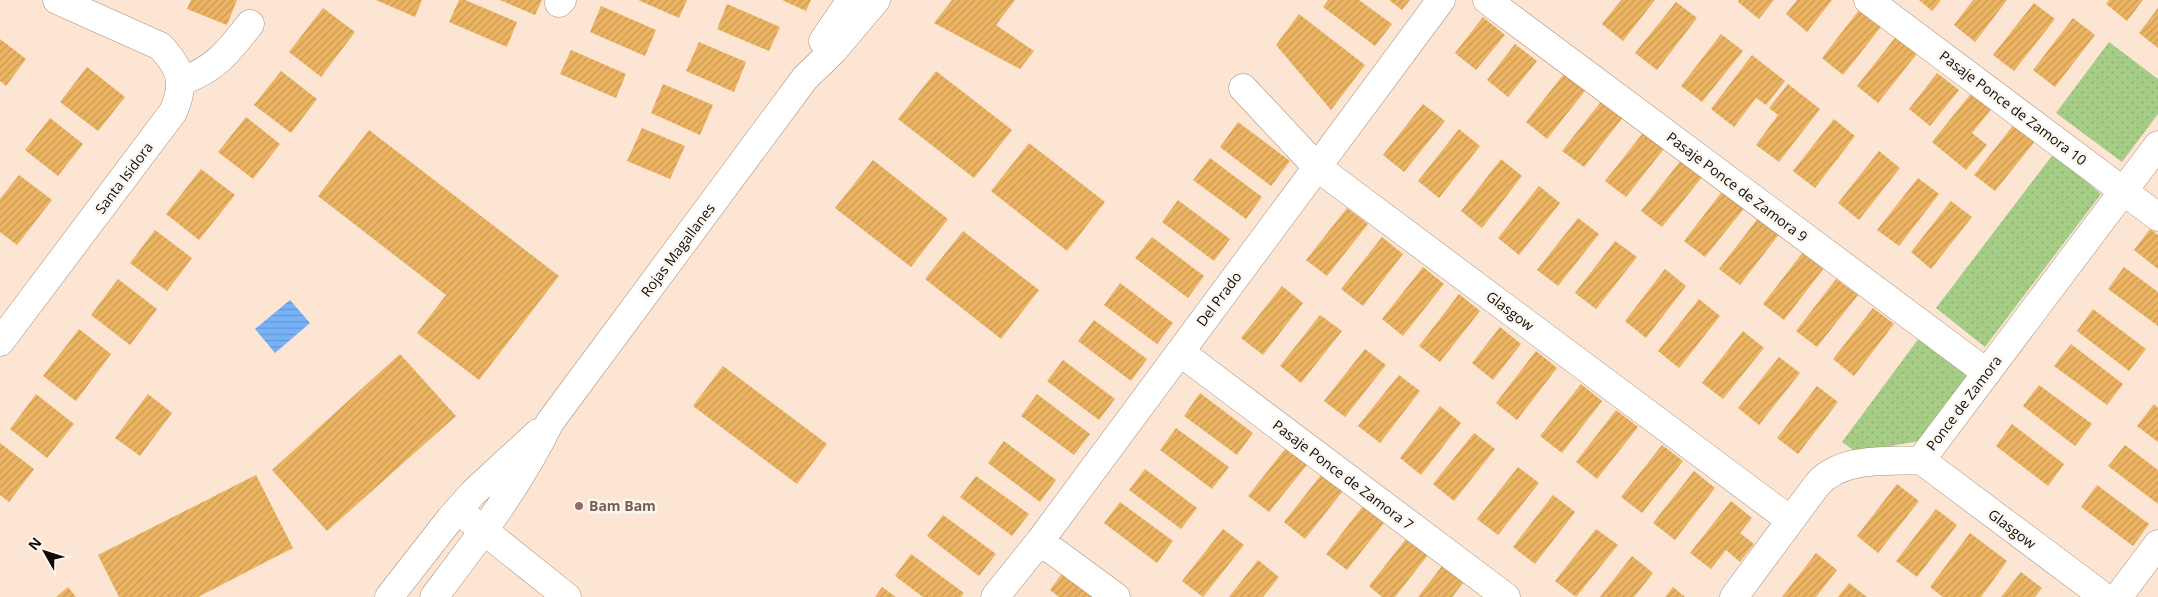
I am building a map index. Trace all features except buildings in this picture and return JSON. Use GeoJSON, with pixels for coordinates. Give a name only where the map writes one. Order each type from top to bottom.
{"type":"FeatureCollection","features":[{"type":"Feature","properties":{"kind":"street"},"geometry":{"type":"LineString","coordinates":[[57,0],[160,46],[171,58],[181,81],[203,72],[216,64],[250,24]]}},
{"type":"Feature","properties":{"kind":"street","name":"Rojas Magallanes"},"geometry":{"type":"LineString","coordinates":[[805,78],[826,34],[850,0]]}},
{"type":"Feature","properties":{"kind":"street","name":"Rojas Magallanes"},"geometry":{"type":"LineString","coordinates":[[434,597],[484,531],[521,477],[550,422],[805,78],[839,44],[876,0]]}},
{"type":"Feature","properties":{"kind":"street","name":"Del Prado"},"geometry":{"type":"LineString","coordinates":[[995,597],[1040,541],[1441,0]]}},
{"type":"Feature","properties":{"kind":"street","name":"Pasaje Ponce de Zamora 9"},"geometry":{"type":"LineString","coordinates":[[1488,0],[1987,373]]}},
{"type":"Feature","properties":{"kind":"street","name":"Pasaje Ponce de Zamora 10"},"geometry":{"type":"LineString","coordinates":[[1868,0],[2158,217]]}},
{"type":"Feature","properties":{"kind":"street","name":"Santa Isidora"},"geometry":{"type":"LineString","coordinates":[[0,342],[173,112],[178,102],[181,81]]}},
{"type":"Feature","properties":{"kind":"street","name":"Glasgow"},"geometry":{"type":"LineString","coordinates":[[1243,88],[1317,167],[1790,520]]}},
{"type":"Feature","properties":{"kind":"street","name":"Ponce de Zamora"},"geometry":{"type":"LineString","coordinates":[[1734,597],[1823,477],[1843,466],[1921,460],[2158,145]]}},
{"type":"Feature","properties":{"kind":"street","name":"Pasaje Ponce de Zamora 7"},"geometry":{"type":"LineString","coordinates":[[1180,352],[1506,597]]}},
{"type":"Feature","properties":{"kind":"street","name":"Rojas Magallanes"},"geometry":{"type":"LineString","coordinates":[[389,597],[458,510],[498,469],[550,422]]}},
{"type":"Feature","properties":{"kind":"street","name":"Glasgow"},"geometry":{"type":"LineString","coordinates":[[1921,460],[2104,597]]}},
{"type":"Feature","properties":{"kind":"street"},"geometry":{"type":"LineString","coordinates":[[458,510],[567,597]]}},
{"type":"Feature","properties":{"kind":"street"},"geometry":{"type":"LineString","coordinates":[[1040,541],[1116,597]]}},
{"type":"Feature","properties":{"kind":"street"},"geometry":{"type":"LineString","coordinates":[[2118,597],[2158,544]]}},
{"type":"Feature","properties":{"kind":"green space"},"geometry":{"type":"Polygon","coordinates":[[[2109,42],[2158,79],[2158,114],[2122,162],[2056,113],[2109,42]]]}},
{"type":"Feature","properties":{"kind":"green space"},"geometry":{"type":"Polygon","coordinates":[[[2054,153],[2101,194],[1985,347],[1936,308],[2054,153]]]}},
{"type":"Feature","properties":{"kind":"green space"},"geometry":{"type":"Polygon","coordinates":[[[1922,334],[1970,376],[1919,441],[1856,452],[1842,442],[1922,334]]]}},
{"type":"Feature","properties":{"kind":"water"},"geometry":{"type":"Polygon","coordinates":[[[290,300],[310,323],[275,353],[255,329],[290,300]]]}},
{"type":"Feature","properties":{"kind":"place","name":"Bam Bam"},"geometry":{"type":"Point","coordinates":[579,506]}}]}
